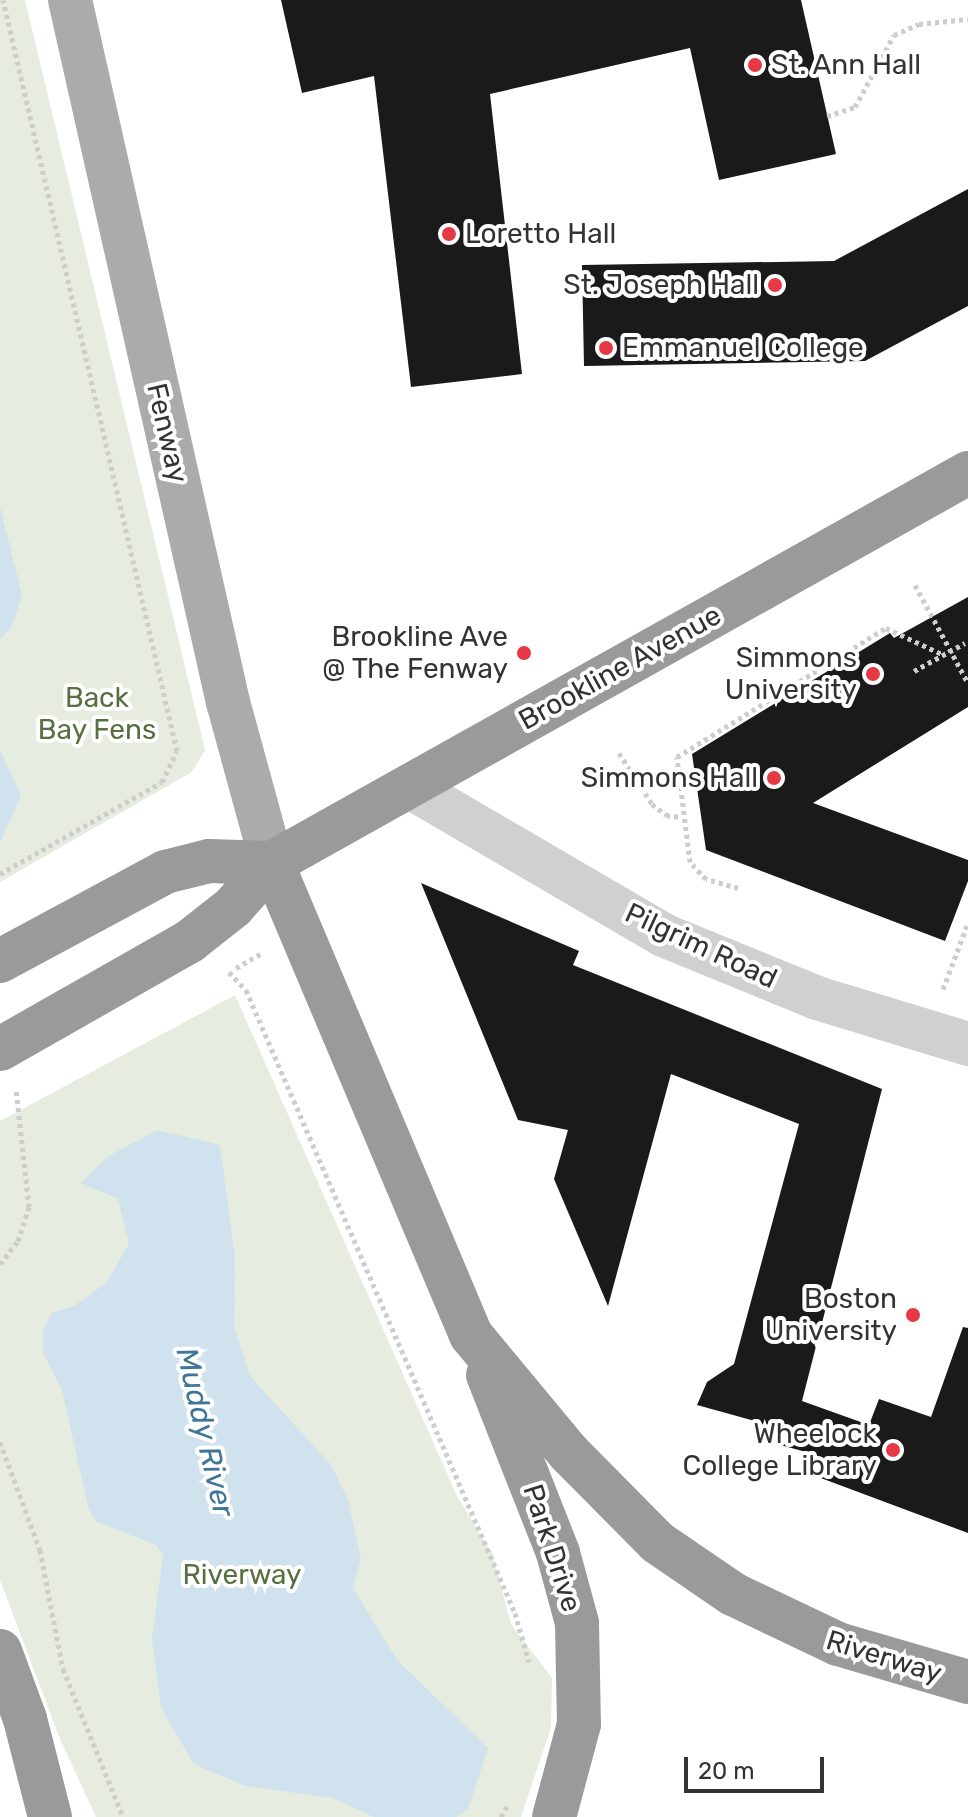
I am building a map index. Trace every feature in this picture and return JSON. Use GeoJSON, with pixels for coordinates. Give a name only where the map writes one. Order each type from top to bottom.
{"type":"FeatureCollection","features":[{"type":"Feature","properties":{"kind":"highway","name":"Brookline Avenue"},"geometry":{"type":"LineString","coordinates":[[8,1067],[190,941],[233,907],[272,863],[968,473]]}},
{"type":"Feature","properties":{"kind":"highway"},"geometry":{"type":"LineString","coordinates":[[0,961],[165,872],[209,861],[272,863]]}},
{"type":"Feature","properties":{"kind":"highway","name":"Riverway"},"geometry":{"type":"LineString","coordinates":[[272,863],[471,1335],[595,1483],[681,1560],[733,1594],[818,1636],[968,1682]]}},
{"type":"Feature","properties":{"kind":"highway","name":"Park Drive"},"geometry":{"type":"LineString","coordinates":[[471,1335],[542,1508],[575,1611],[579,1724],[554,1817]]}},
{"type":"Feature","properties":{"kind":"highway"},"geometry":{"type":"LineString","coordinates":[[0,1651],[25,1719],[50,1817]]}},
{"type":"Feature","properties":{"kind":"main road","name":"Fenway"},"geometry":{"type":"LineString","coordinates":[[70,0],[237,744],[272,863]]}},
{"type":"Feature","properties":{"kind":"street","name":"Pilgrim Road"},"geometry":{"type":"LineString","coordinates":[[410,787],[663,935],[817,998],[968,1044]]}},
{"type":"Feature","properties":{"kind":"path"},"geometry":{"type":"LineString","coordinates":[[0,874],[162,782],[174,767],[177,751],[3,0]]}},
{"type":"Feature","properties":{"kind":"path"},"geometry":{"type":"LineString","coordinates":[[827,116],[855,107],[894,35],[919,24],[968,19]]}},
{"type":"Feature","properties":{"kind":"path"},"geometry":{"type":"LineString","coordinates":[[915,585],[968,683]]}},
{"type":"Feature","properties":{"kind":"path"},"geometry":{"type":"LineString","coordinates":[[738,888],[706,879],[690,862],[681,817],[677,757],[886,628],[944,655]]}},
{"type":"Feature","properties":{"kind":"path"},"geometry":{"type":"LineString","coordinates":[[914,671],[965,643]]}},
{"type":"Feature","properties":{"kind":"path"},"geometry":{"type":"LineString","coordinates":[[619,753],[652,804],[666,815],[681,817]]}},
{"type":"Feature","properties":{"kind":"path"},"geometry":{"type":"LineString","coordinates":[[938,1003],[968,923]]}},
{"type":"Feature","properties":{"kind":"path"},"geometry":{"type":"LineString","coordinates":[[957,950],[968,940]]}},
{"type":"Feature","properties":{"kind":"path","name":"Park Drive"},"geometry":{"type":"LineString","coordinates":[[253,957],[229,972],[246,990],[500,1579],[532,1677]]}},
{"type":"Feature","properties":{"kind":"path"},"geometry":{"type":"LineString","coordinates":[[0,1264],[18,1241],[29,1207],[8,1067]]}},
{"type":"Feature","properties":{"kind":"path"},"geometry":{"type":"LineString","coordinates":[[0,1442],[40,1550],[56,1646],[77,1710],[123,1817]]}},
{"type":"Feature","properties":{"kind":"path"},"geometry":{"type":"LineString","coordinates":[[501,1817],[511,1799]]}},
{"type":"Feature","properties":{"kind":"green space","name":"Back Bay Fens"},"geometry":{"type":"Polygon","coordinates":[[[0,0],[25,0],[205,750],[192,772],[0,882],[0,0]]]}},
{"type":"Feature","properties":{"kind":"green space","name":"Riverway"},"geometry":{"type":"Polygon","coordinates":[[[235,995],[457,1496],[492,1553],[511,1624],[552,1678],[551,1728],[521,1817],[96,1817],[60,1739],[0,1580],[0,1121],[235,995]]]}},
{"type":"Feature","properties":{"kind":"water"},"geometry":{"type":"Polygon","coordinates":[[[0,507],[22,595],[13,624],[0,640],[0,507]]]}},
{"type":"Feature","properties":{"kind":"water"},"geometry":{"type":"Polygon","coordinates":[[[0,750],[21,795],[0,843],[0,750]]]}},
{"type":"Feature","properties":{"kind":"water","name":"Muddy River"},"geometry":{"type":"Polygon","coordinates":[[[157,1130],[220,1145],[235,1258],[234,1326],[250,1376],[331,1465],[348,1500],[361,1559],[353,1588],[397,1660],[488,1748],[468,1809],[456,1817],[374,1817],[333,1798],[245,1786],[194,1764],[161,1708],[152,1639],[163,1555],[156,1545],[97,1522],[89,1510],[62,1390],[43,1353],[43,1330],[52,1313],[74,1306],[106,1283],[129,1244],[118,1199],[81,1183],[107,1157],[157,1130]]]}},
{"type":"Feature","properties":{"kind":"building","name":"Loretto Hall"},"geometry":{"type":"Polygon","coordinates":[[[281,0],[801,0],[836,154],[719,180],[690,48],[490,94],[522,374],[411,387],[374,76],[302,93],[281,0]]]}},
{"type":"Feature","properties":{"kind":"building","name":"St. Joseph Hall"},"geometry":{"type":"Polygon","coordinates":[[[968,189],[968,306],[865,361],[584,366],[582,265],[834,261],[968,189]]]}},
{"type":"Feature","properties":{"kind":"building","name":"Simmons University"},"geometry":{"type":"Polygon","coordinates":[[[968,597],[968,707],[813,803],[968,860],[968,881],[945,941],[706,850],[692,754],[890,633],[894,638],[968,597]]]}},
{"type":"Feature","properties":{"kind":"building"},"geometry":{"type":"Polygon","coordinates":[[[421,883],[579,951],[573,965],[882,1089],[802,1401],[869,1425],[879,1399],[931,1417],[963,1327],[968,1328],[968,1533],[810,1474],[817,1455],[758,1439],[762,1423],[697,1405],[707,1382],[734,1364],[799,1124],[671,1074],[608,1306],[554,1179],[568,1130],[518,1120],[421,883]]]}},
{"type":"Feature","properties":{"kind":"place","name":"St. Ann Hall"},"geometry":{"type":"Point","coordinates":[755,65]}},
{"type":"Feature","properties":{"kind":"place","name":"Loretto Hall"},"geometry":{"type":"Point","coordinates":[449,234]}},
{"type":"Feature","properties":{"kind":"place","name":"St. Joseph Hall"},"geometry":{"type":"Point","coordinates":[775,285]}},
{"type":"Feature","properties":{"kind":"place","name":"Emmanuel College"},"geometry":{"type":"Point","coordinates":[606,348]}},
{"type":"Feature","properties":{"kind":"place","name":"Brookline Ave @ The Fenway"},"geometry":{"type":"Point","coordinates":[524,653]}},
{"type":"Feature","properties":{"kind":"place","name":"Simmons University"},"geometry":{"type":"Point","coordinates":[873,674]}},
{"type":"Feature","properties":{"kind":"place","name":"Simmons Hall"},"geometry":{"type":"Point","coordinates":[774,778]}},
{"type":"Feature","properties":{"kind":"place","name":"Boston University"},"geometry":{"type":"Point","coordinates":[913,1315]}},
{"type":"Feature","properties":{"kind":"place","name":"Wheelock College Library"},"geometry":{"type":"Point","coordinates":[893,1450]}}]}
